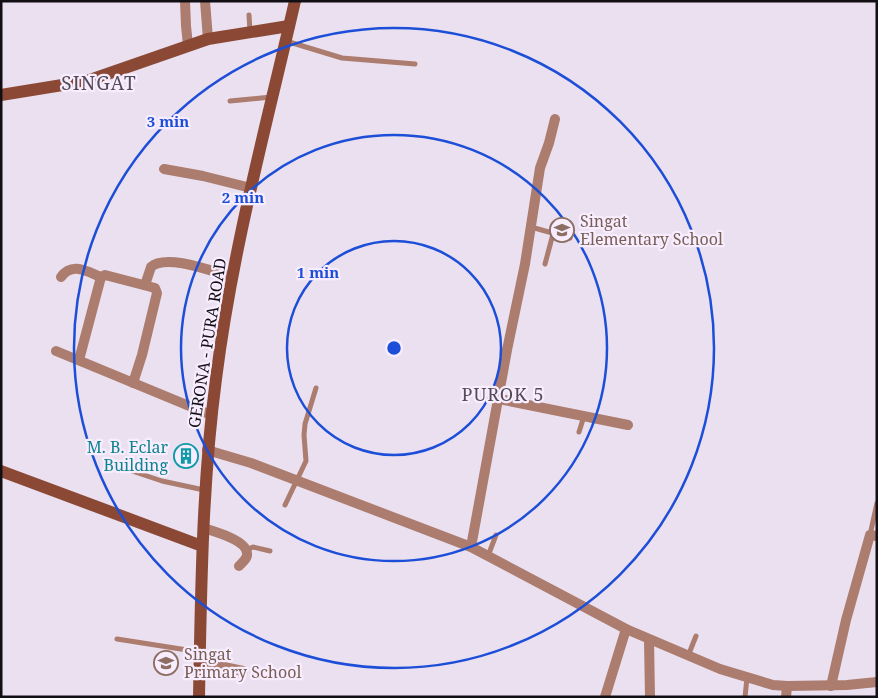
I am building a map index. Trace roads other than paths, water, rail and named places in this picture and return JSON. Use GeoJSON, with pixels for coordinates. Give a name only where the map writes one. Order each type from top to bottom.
{"type":"FeatureCollection","features":[{"type":"Feature","properties":{"kind":"main road","name":"GERONA - PURA ROAD"},"geometry":{"type":"LineString","coordinates":[[200,697],[204,490],[211,415],[232,277],[295,1]]}},
{"type":"Feature","properties":{"kind":"main road"},"geometry":{"type":"LineString","coordinates":[[1,95],[87,81],[188,44],[289,26]]}},
{"type":"Feature","properties":{"kind":"main road"},"geometry":{"type":"LineString","coordinates":[[1,472],[202,546]]}},
{"type":"Feature","properties":{"kind":"street"},"geometry":{"type":"LineString","coordinates":[[185,1],[188,44]]}},
{"type":"Feature","properties":{"kind":"street"},"geometry":{"type":"LineString","coordinates":[[205,1],[208,39]]}},
{"type":"Feature","properties":{"kind":"street"},"geometry":{"type":"LineString","coordinates":[[472,547],[531,227],[540,168],[555,119]]}},
{"type":"Feature","properties":{"kind":"street"},"geometry":{"type":"LineString","coordinates":[[164,169],[251,188]]}},
{"type":"Feature","properties":{"kind":"street"},"geometry":{"type":"LineString","coordinates":[[145,285],[151,268],[160,262],[189,265],[232,277]]}},
{"type":"Feature","properties":{"kind":"street"},"geometry":{"type":"LineString","coordinates":[[61,277],[66,270],[73,268],[101,277],[105,275],[155,288],[157,293],[133,383]]}},
{"type":"Feature","properties":{"kind":"street"},"geometry":{"type":"LineString","coordinates":[[78,360],[101,277]]}},
{"type":"Feature","properties":{"kind":"street"},"geometry":{"type":"LineString","coordinates":[[56,351],[211,415]]}},
{"type":"Feature","properties":{"kind":"street"},"geometry":{"type":"LineString","coordinates":[[499,399],[628,424]]}},
{"type":"Feature","properties":{"kind":"street"},"geometry":{"type":"LineString","coordinates":[[208,450],[251,463],[472,547],[626,629],[720,669],[773,684],[786,691],[877,682]]}},
{"type":"Feature","properties":{"kind":"street"},"geometry":{"type":"LineString","coordinates":[[203,528],[231,538],[246,550],[245,560],[239,566]]}},
{"type":"Feature","properties":{"kind":"street"},"geometry":{"type":"LineString","coordinates":[[832,686],[846,620],[874,535]]}},
{"type":"Feature","properties":{"kind":"street"},"geometry":{"type":"LineString","coordinates":[[605,697],[626,629]]}},
{"type":"Feature","properties":{"kind":"street"},"geometry":{"type":"LineString","coordinates":[[649,640],[650,697]]}},
{"type":"Feature","properties":{"kind":"street"},"geometry":{"type":"LineString","coordinates":[[200,657],[243,671]]}},
{"type":"Feature","properties":{"kind":"lane"},"geometry":{"type":"LineString","coordinates":[[249,15],[250,32]]}},
{"type":"Feature","properties":{"kind":"lane"},"geometry":{"type":"LineString","coordinates":[[286,41],[342,58],[415,64]]}},
{"type":"Feature","properties":{"kind":"lane"},"geometry":{"type":"LineString","coordinates":[[230,101],[272,97]]}},
{"type":"Feature","properties":{"kind":"lane"},"geometry":{"type":"LineString","coordinates":[[531,227],[570,238]]}},
{"type":"Feature","properties":{"kind":"lane"},"geometry":{"type":"LineString","coordinates":[[545,264],[553,234]]}},
{"type":"Feature","properties":{"kind":"lane"},"geometry":{"type":"LineString","coordinates":[[285,505],[306,461],[304,424],[316,388]]}},
{"type":"Feature","properties":{"kind":"lane"},"geometry":{"type":"LineString","coordinates":[[579,432],[584,416]]}},
{"type":"Feature","properties":{"kind":"lane"},"geometry":{"type":"LineString","coordinates":[[129,470],[162,482],[204,490]]}},
{"type":"Feature","properties":{"kind":"lane"},"geometry":{"type":"LineString","coordinates":[[874,535],[877,503]]}},
{"type":"Feature","properties":{"kind":"lane"},"geometry":{"type":"LineString","coordinates":[[488,556],[496,535]]}},
{"type":"Feature","properties":{"kind":"lane"},"geometry":{"type":"LineString","coordinates":[[246,550],[253,547],[270,551]]}},
{"type":"Feature","properties":{"kind":"lane"},"geometry":{"type":"LineString","coordinates":[[688,656],[696,636]]}},
{"type":"Feature","properties":{"kind":"lane"},"geometry":{"type":"LineString","coordinates":[[117,639],[200,657]]}},
{"type":"Feature","properties":{"kind":"lane"},"geometry":{"type":"LineString","coordinates":[[745,697],[747,678]]}},
{"type":"Feature","properties":{"kind":"place","name":"Singat Elementary School"},"geometry":{"type":"Point","coordinates":[562,230]}},
{"type":"Feature","properties":{"kind":"place","name":"M. B. Eclar Building"},"geometry":{"type":"Point","coordinates":[186,456]}},
{"type":"Feature","properties":{"kind":"place","name":"Singat Primary School"},"geometry":{"type":"Point","coordinates":[166,663]}},
{"type":"Feature","properties":{"kind":"district","name":"SINGAT"},"geometry":{"type":"Point","coordinates":[99,83]}},
{"type":"Feature","properties":{"kind":"district","name":"PUROK 5"},"geometry":{"type":"Point","coordinates":[503,395]}}]}
